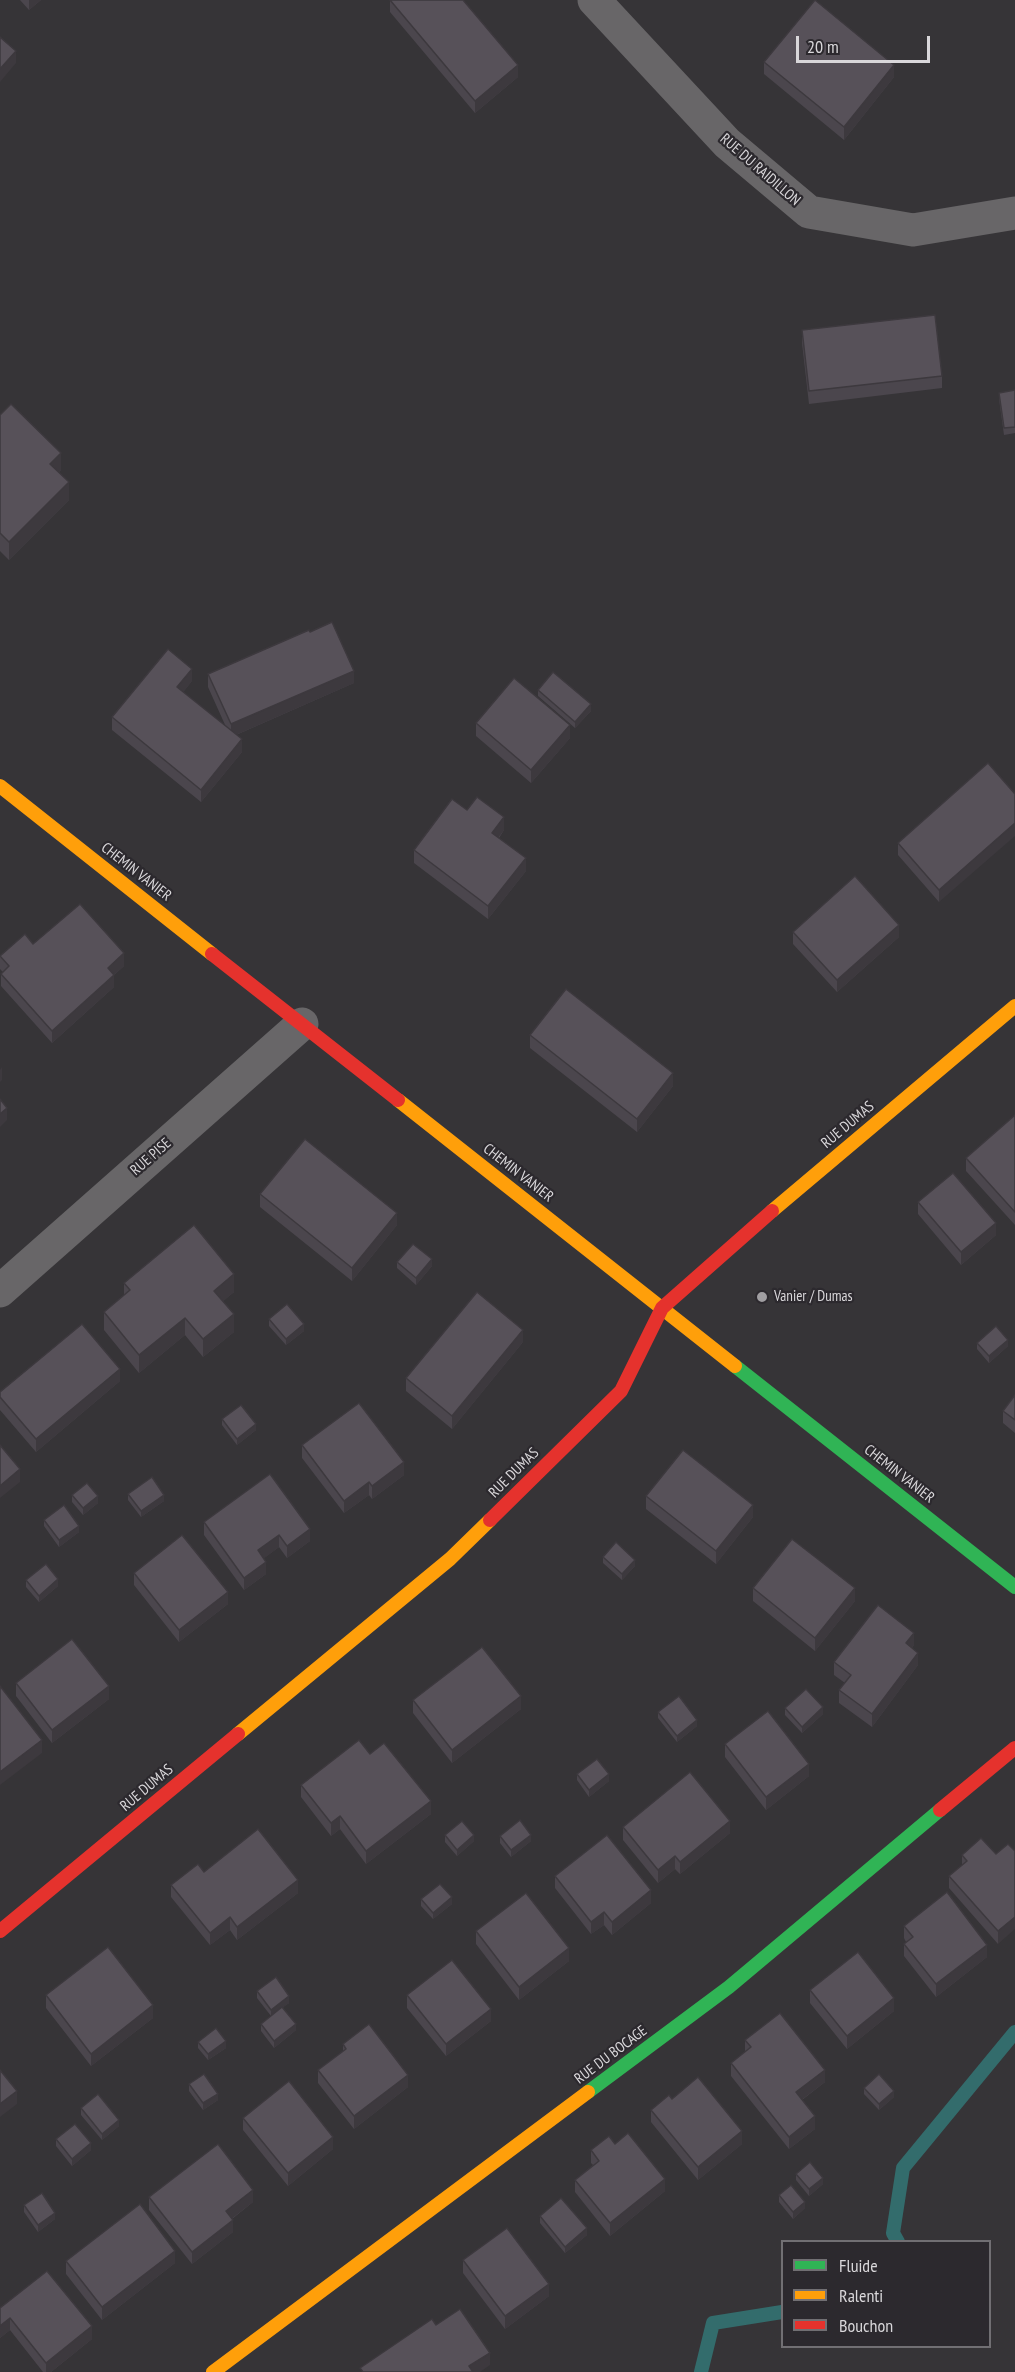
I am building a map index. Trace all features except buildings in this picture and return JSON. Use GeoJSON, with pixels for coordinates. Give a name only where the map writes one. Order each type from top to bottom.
{"type":"FeatureCollection","features":[{"type":"Feature","properties":{"kind":"street","name":"RUE DU RAIDILLON"},"geometry":{"type":"LineString","coordinates":[[594,0],[727,143],[809,212],[913,230],[1015,213]]}},
{"type":"Feature","properties":{"kind":"street","name":"CHEMIN VANIER"},"geometry":{"type":"LineString","coordinates":[[0,786],[1015,1587]]}},
{"type":"Feature","properties":{"kind":"street","name":"RUE DUMAS"},"geometry":{"type":"LineString","coordinates":[[0,1931],[450,1559],[621,1391],[662,1308],[790,1196],[1015,1006]]}},
{"type":"Feature","properties":{"kind":"street","name":"RUE PISE"},"geometry":{"type":"LineString","coordinates":[[0,1291],[302,1024]]}},
{"type":"Feature","properties":{"kind":"street","name":"RUE DU BOCAGE"},"geometry":{"type":"LineString","coordinates":[[213,2372],[729,1987],[1015,1748]]}},
{"type":"Feature","properties":{"kind":"waterway"},"geometry":{"type":"LineString","coordinates":[[897,2240],[893,2233],[903,2168],[1015,2032]]}},
{"type":"Feature","properties":{"kind":"waterway"},"geometry":{"type":"LineString","coordinates":[[701,2372],[713,2323],[781,2312]]}},
{"type":"Feature","properties":{"kind":"traffic: fast"},"geometry":{"type":"LineString","coordinates":[[735,1366],[1015,1587]]}},
{"type":"Feature","properties":{"kind":"traffic: fast"},"geometry":{"type":"LineString","coordinates":[[588,2092],[729,1987],[940,1810]]}},
{"type":"Feature","properties":{"kind":"traffic: slow"},"geometry":{"type":"LineString","coordinates":[[0,786],[212,954]]}},
{"type":"Feature","properties":{"kind":"traffic: slow"},"geometry":{"type":"LineString","coordinates":[[772,1211],[1015,1006]]}},
{"type":"Feature","properties":{"kind":"traffic: slow"},"geometry":{"type":"LineString","coordinates":[[398,1100],[735,1366]]}},
{"type":"Feature","properties":{"kind":"traffic: slow"},"geometry":{"type":"LineString","coordinates":[[238,1734],[450,1559],[490,1520]]}},
{"type":"Feature","properties":{"kind":"traffic: slow"},"geometry":{"type":"LineString","coordinates":[[213,2372],[588,2092]]}},
{"type":"Feature","properties":{"kind":"traffic: jam"},"geometry":{"type":"LineString","coordinates":[[212,954],[398,1100]]}},
{"type":"Feature","properties":{"kind":"traffic: jam"},"geometry":{"type":"LineString","coordinates":[[490,1520],[621,1391],[662,1308],[772,1211]]}},
{"type":"Feature","properties":{"kind":"traffic: jam"},"geometry":{"type":"LineString","coordinates":[[0,1931],[238,1734]]}},
{"type":"Feature","properties":{"kind":"traffic: jam"},"geometry":{"type":"LineString","coordinates":[[940,1810],[1015,1748]]}},
{"type":"Feature","properties":{"kind":"place","name":"Vanier / Dumas"},"geometry":{"type":"Point","coordinates":[762,1297]}}]}
